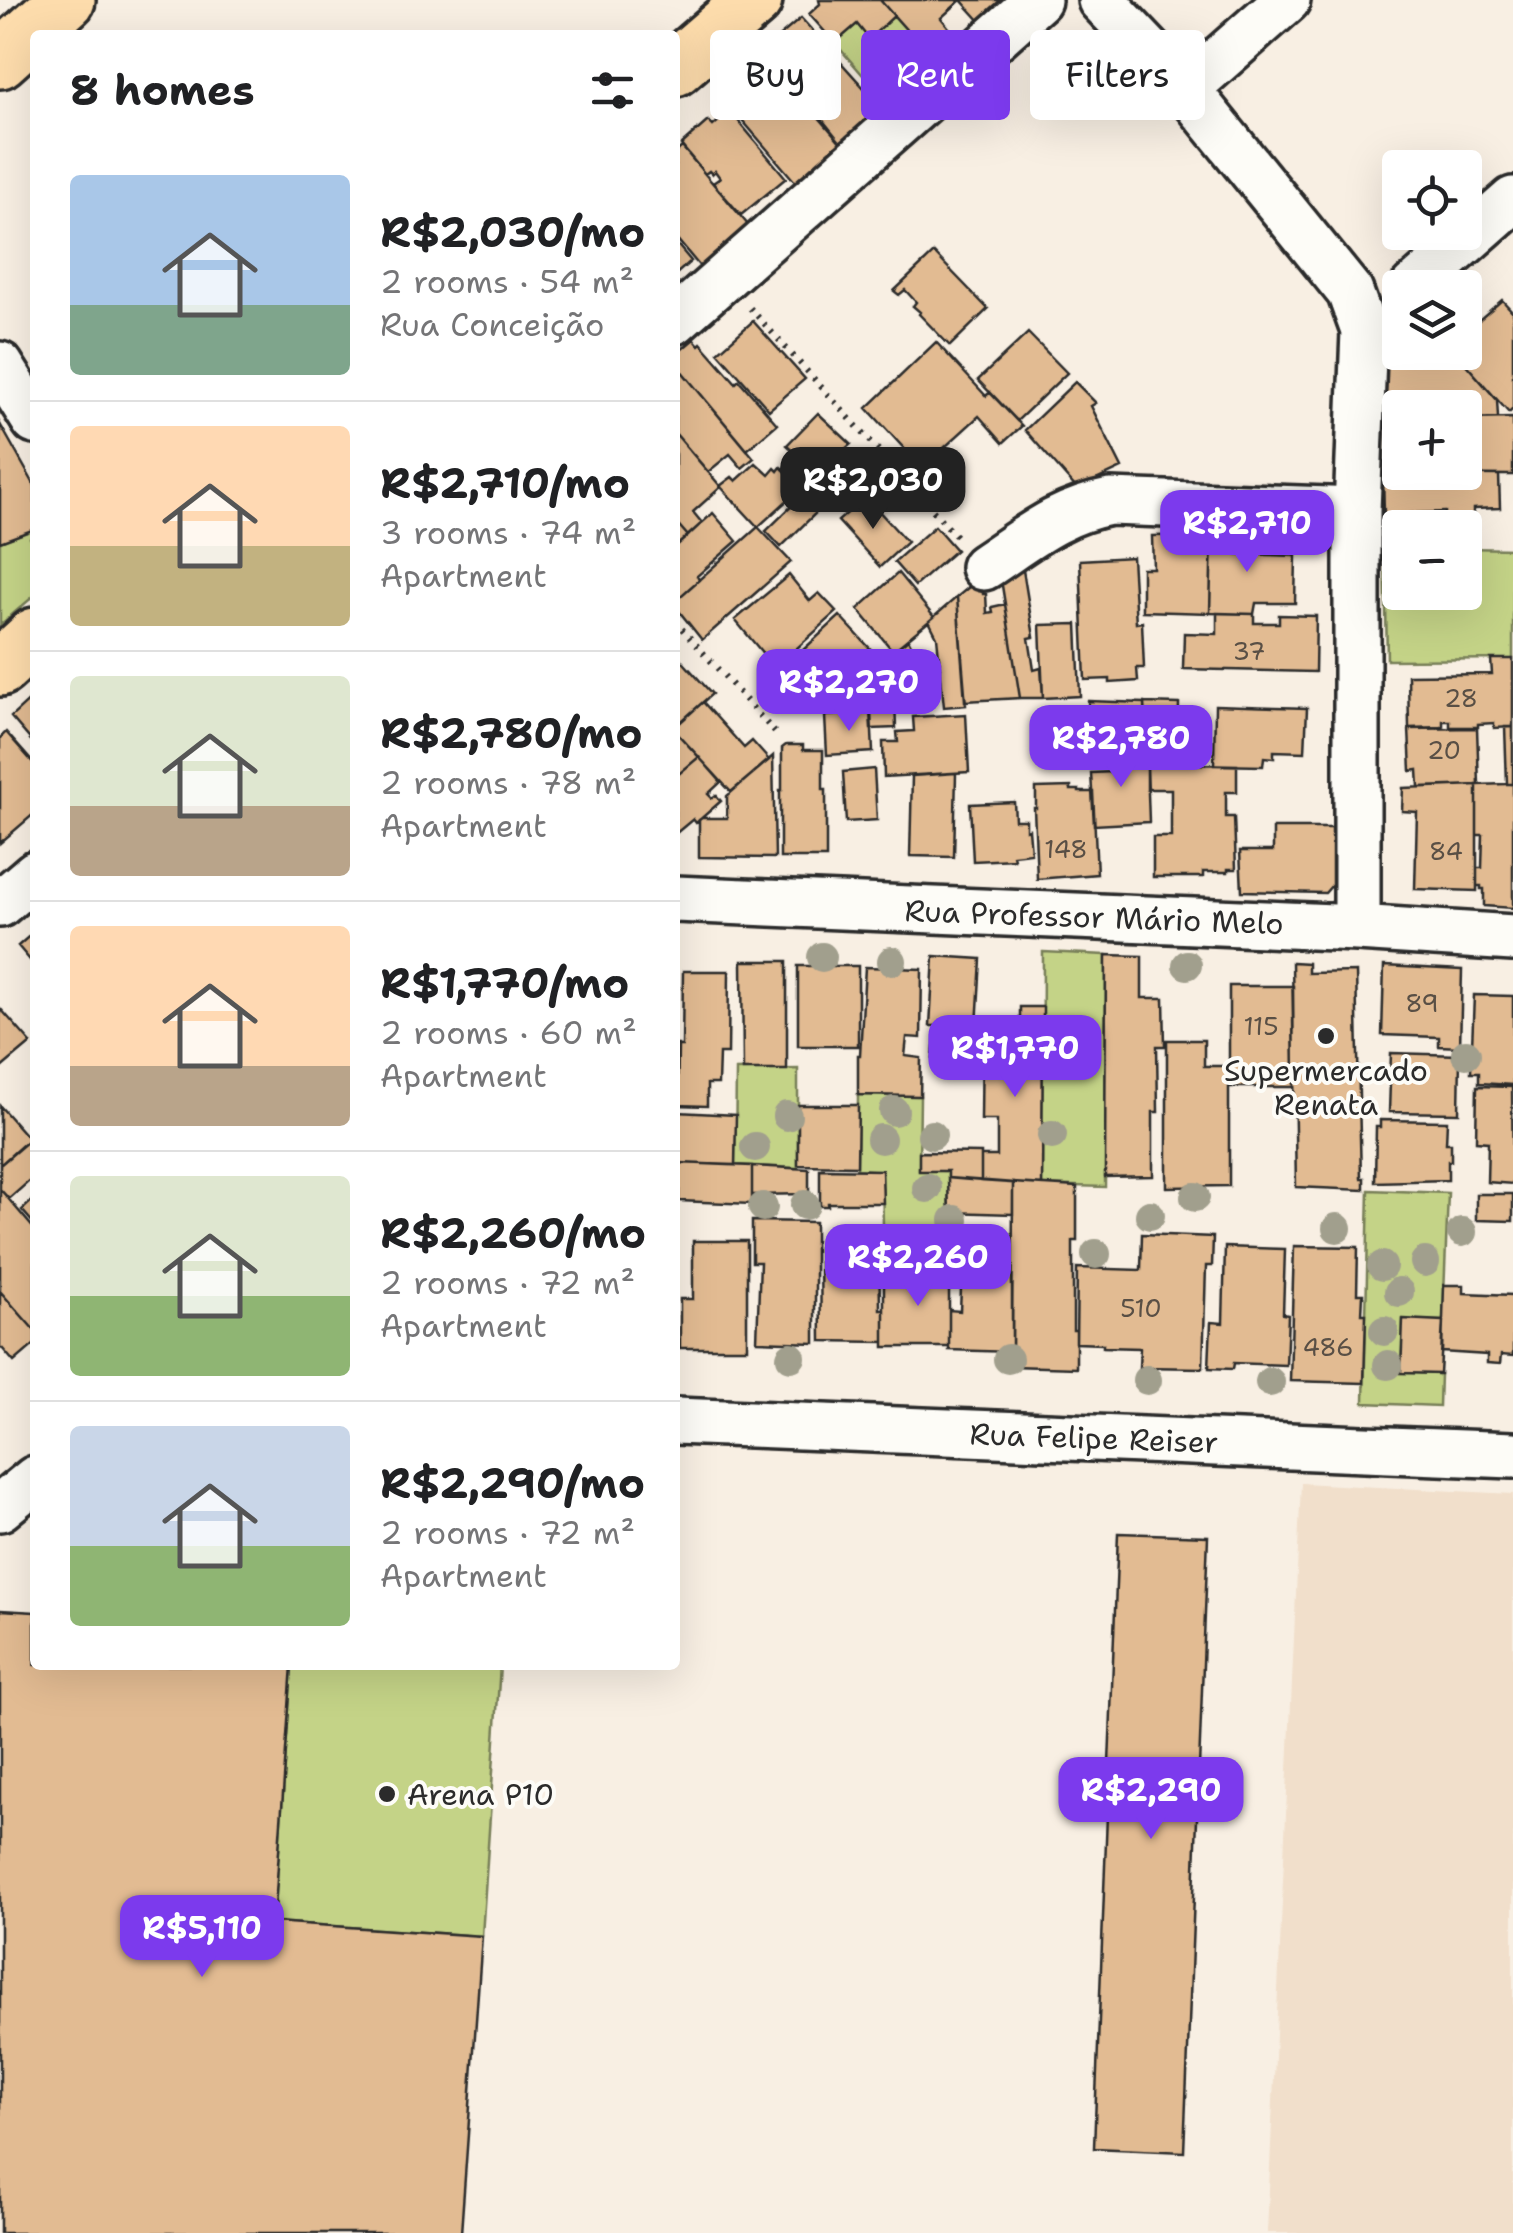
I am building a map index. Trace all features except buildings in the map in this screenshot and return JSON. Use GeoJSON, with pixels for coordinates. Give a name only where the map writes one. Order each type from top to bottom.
{"type":"FeatureCollection","features":[{"type":"Feature","properties":{"kind":"main road"},"geometry":{"type":"LineString","coordinates":[[34,30],[67,0]]}},
{"type":"Feature","properties":{"kind":"main road"},"geometry":{"type":"LineString","coordinates":[[680,64],[754,0]]}},
{"type":"Feature","properties":{"kind":"main road"},"geometry":{"type":"LineString","coordinates":[[0,60],[30,33]]}},
{"type":"Feature","properties":{"kind":"main road"},"geometry":{"type":"LineString","coordinates":[[0,668],[30,641]]}},
{"type":"Feature","properties":{"kind":"street"},"geometry":{"type":"LineString","coordinates":[[680,317],[1038,0]]}},
{"type":"Feature","properties":{"kind":"street"},"geometry":{"type":"LineString","coordinates":[[1101,0],[1129,30]]}},
{"type":"Feature","properties":{"kind":"street"},"geometry":{"type":"LineString","coordinates":[[1205,73],[1287,0]]}},
{"type":"Feature","properties":{"kind":"street"},"geometry":{"type":"LineString","coordinates":[[1205,113],[1350,292],[1364,331],[1357,511],[1357,928]]}},
{"type":"Feature","properties":{"kind":"street"},"geometry":{"type":"LineString","coordinates":[[1433,270],[1513,200]]}},
{"type":"Feature","properties":{"kind":"street"},"geometry":{"type":"LineString","coordinates":[[1364,331],[1382,315]]}},
{"type":"Feature","properties":{"kind":"street"},"geometry":{"type":"LineString","coordinates":[[0,365],[30,413]]}},
{"type":"Feature","properties":{"kind":"street"},"geometry":{"type":"LineString","coordinates":[[984,567],[1059,516],[1110,502],[1357,511]]}},
{"type":"Feature","properties":{"kind":"street"},"geometry":{"type":"LineString","coordinates":[[0,904],[30,878]]}},
{"type":"Feature","properties":{"kind":"street","name":"Rua Professor Mário Melo"},"geometry":{"type":"LineString","coordinates":[[680,899],[1513,938]]}},
{"type":"Feature","properties":{"kind":"street","name":"Rua Felipe Reiser"},"geometry":{"type":"LineString","coordinates":[[680,1421],[1513,1454]]}},
{"type":"Feature","properties":{"kind":"street"},"geometry":{"type":"LineString","coordinates":[[0,1508],[30,1483]]}},
{"type":"Feature","properties":{"kind":"path"},"geometry":{"type":"LineString","coordinates":[[724,278],[984,567]]}},
{"type":"Feature","properties":{"kind":"path"},"geometry":{"type":"LineString","coordinates":[[680,628],[778,736]]}},
{"type":"Feature","properties":{"kind":"shaded area"},"geometry":{"type":"Polygon","coordinates":[[[1301,1483],[1513,1494],[1513,2233],[1267,2233],[1301,1483]]]}},
{"type":"Feature","properties":{"kind":"green space"},"geometry":{"type":"Polygon","coordinates":[[[894,16],[906,30],[878,30],[894,16]]]}},
{"type":"Feature","properties":{"kind":"green space"},"geometry":{"type":"Polygon","coordinates":[[[857,24],[862,30],[861,73],[841,50],[841,38],[857,24]]]}},
{"type":"Feature","properties":{"kind":"green space"},"geometry":{"type":"Polygon","coordinates":[[[30,531],[30,599],[0,625],[0,542],[30,531]]]}},
{"type":"Feature","properties":{"kind":"green space"},"geometry":{"type":"Polygon","coordinates":[[[1482,548],[1513,549],[1513,659],[1387,660],[1386,610],[1482,610],[1482,548]]]}},
{"type":"Feature","properties":{"kind":"green space"},"geometry":{"type":"Polygon","coordinates":[[[1043,952],[1106,955],[1105,1187],[1042,1185],[1043,952]]]}},
{"type":"Feature","properties":{"kind":"green space"},"geometry":{"type":"Polygon","coordinates":[[[798,1069],[798,1168],[735,1165],[736,1070],[798,1069]]]}},
{"type":"Feature","properties":{"kind":"green space"},"geometry":{"type":"Polygon","coordinates":[[[858,1095],[920,1096],[919,1170],[948,1171],[949,1266],[905,1266],[905,1283],[884,1283],[882,1171],[857,1169],[858,1095]]]}},
{"type":"Feature","properties":{"kind":"green space"},"geometry":{"type":"Polygon","coordinates":[[[1369,1190],[1448,1193],[1443,1321],[1403,1320],[1401,1372],[1440,1374],[1439,1406],[1364,1403],[1369,1190]]]}},
{"type":"Feature","properties":{"kind":"green space","name":"Arena P10"},"geometry":{"type":"Polygon","coordinates":[[[292,1670],[500,1670],[482,1936],[274,1922],[292,1670]]]}},
{"type":"Feature","properties":{"kind":"place","name":"Supermercado Renata"},"geometry":{"type":"Point","coordinates":[1326,1036]}},
{"type":"Feature","properties":{"kind":"place","name":"Arena P10"},"geometry":{"type":"Point","coordinates":[387,1794]}}]}
